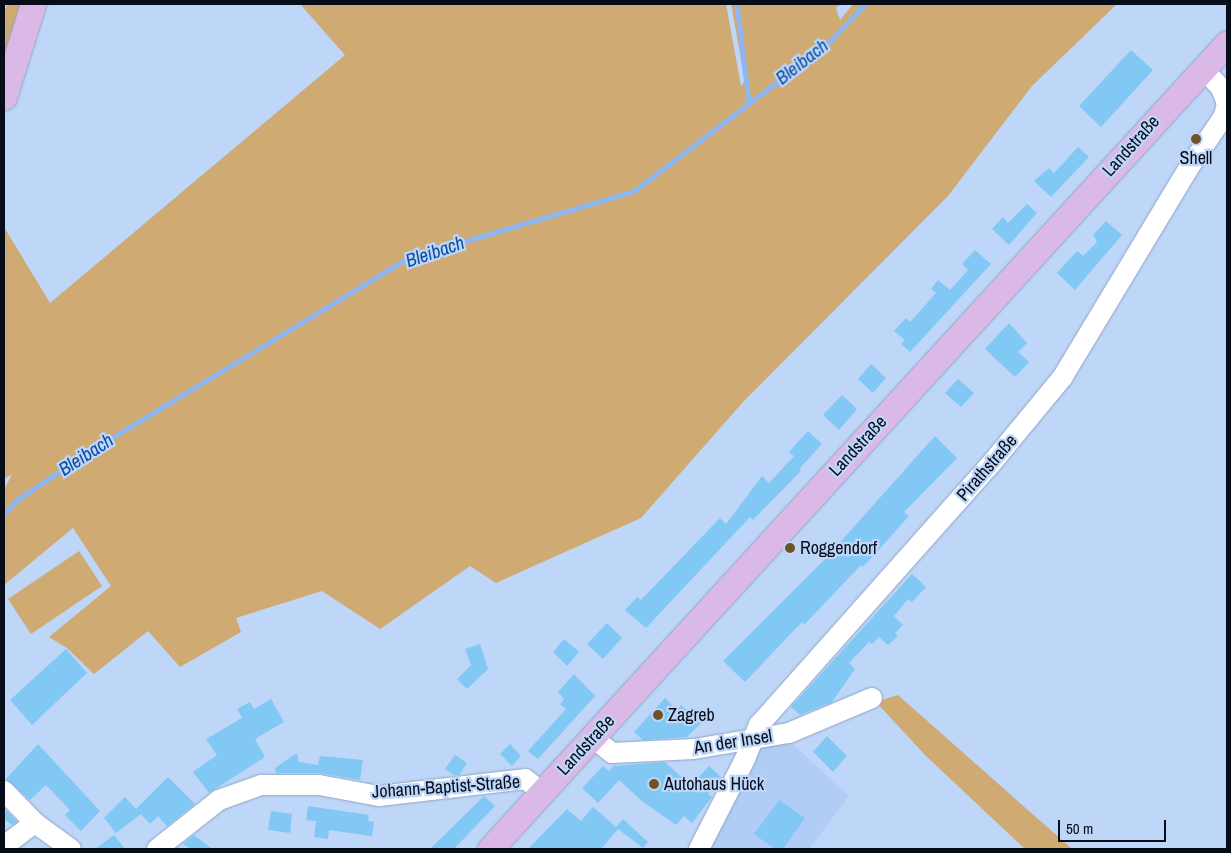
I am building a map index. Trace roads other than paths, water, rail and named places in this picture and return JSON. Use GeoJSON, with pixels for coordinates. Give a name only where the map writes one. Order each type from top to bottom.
{"type":"FeatureCollection","features":[{"type":"Feature","properties":{"kind":"main road"},"geometry":{"type":"LineString","coordinates":[[4,97],[33,4]]}},
{"type":"Feature","properties":{"kind":"main road","name":"Landstraße"},"geometry":{"type":"LineString","coordinates":[[490,849],[1227,43]]}},
{"type":"Feature","properties":{"kind":"street","name":"Pirathstraße"},"geometry":{"type":"LineString","coordinates":[[699,849],[759,725],[910,556],[1062,378],[1188,169],[1219,125],[1227,103],[1221,88],[1203,69]]}},
{"type":"Feature","properties":{"kind":"street","name":"An der Insel"},"geometry":{"type":"LineString","coordinates":[[593,738],[612,753],[694,749],[752,739],[808,726],[872,698]]}},
{"type":"Feature","properties":{"kind":"street","name":"Johann-Baptist-Straße"},"geometry":{"type":"LineString","coordinates":[[157,849],[219,800],[261,785],[319,785],[379,796],[525,779],[542,792]]}},
{"type":"Feature","properties":{"kind":"street"},"geometry":{"type":"LineString","coordinates":[[4,791],[34,823],[71,849]]}},
{"type":"Feature","properties":{"kind":"street"},"geometry":{"type":"LineString","coordinates":[[4,846],[34,823]]}},
{"type":"Feature","properties":{"kind":"waterway"},"geometry":{"type":"LineString","coordinates":[[737,4],[749,102]]}},
{"type":"Feature","properties":{"kind":"waterway","name":"Bleibach"},"geometry":{"type":"LineString","coordinates":[[4,514],[18,499],[87,453],[408,258],[634,191],[827,44],[865,4]]}},
{"type":"Feature","properties":{"kind":"place","name":"Shell"},"geometry":{"type":"Point","coordinates":[1196,139]}},
{"type":"Feature","properties":{"kind":"place","name":"Roggendorf"},"geometry":{"type":"Point","coordinates":[790,548]}},
{"type":"Feature","properties":{"kind":"place","name":"Zagreb"},"geometry":{"type":"Point","coordinates":[658,715]}},
{"type":"Feature","properties":{"kind":"place","name":"Autohaus Hück"},"geometry":{"type":"Point","coordinates":[654,784]}}]}
